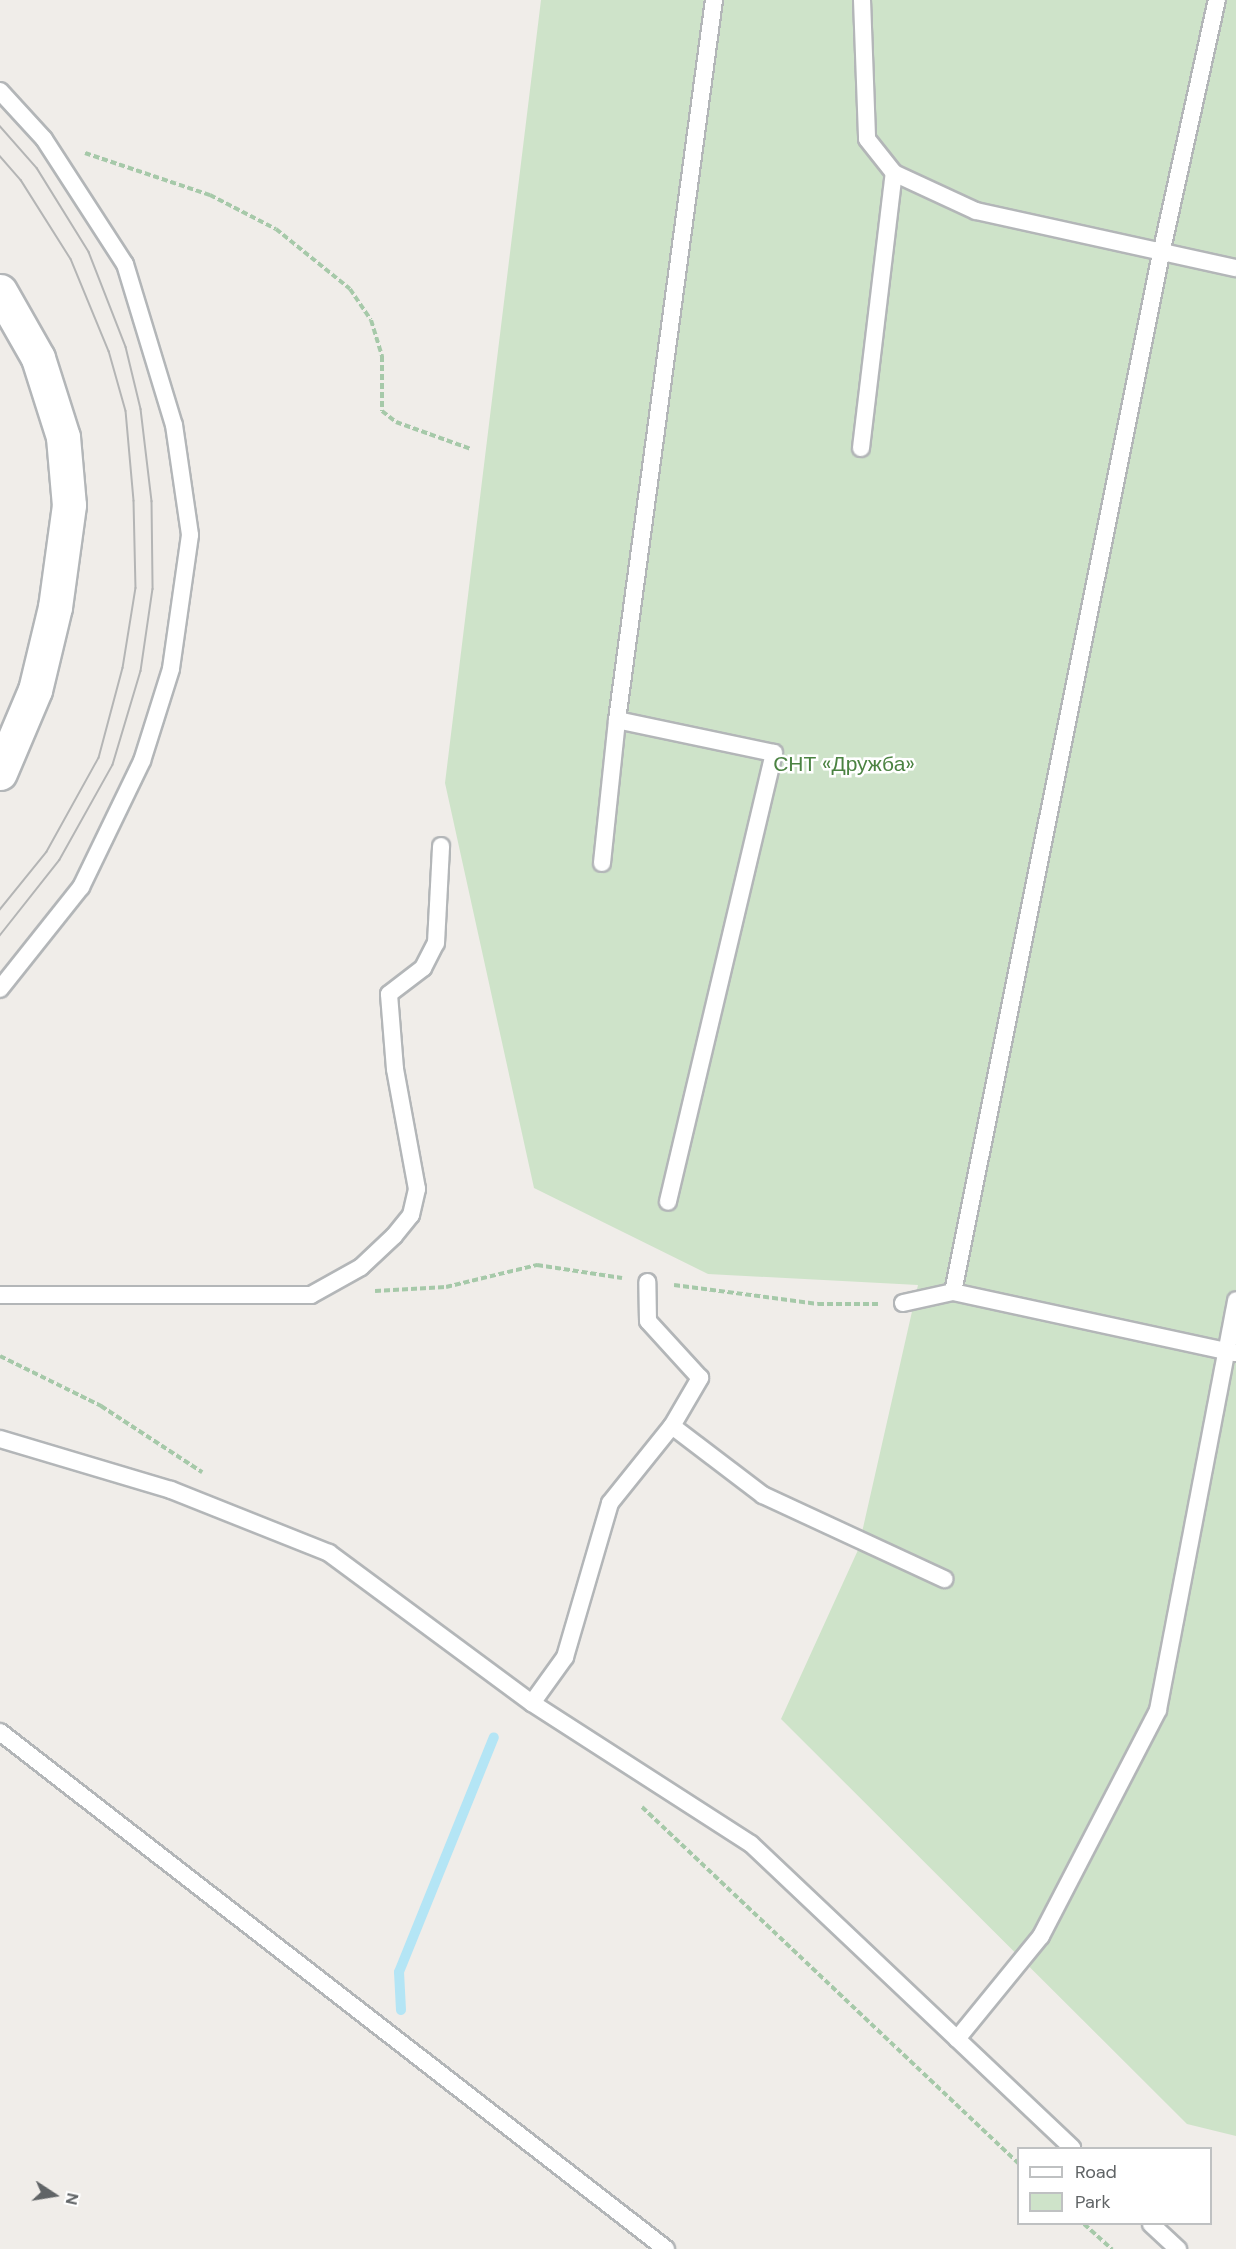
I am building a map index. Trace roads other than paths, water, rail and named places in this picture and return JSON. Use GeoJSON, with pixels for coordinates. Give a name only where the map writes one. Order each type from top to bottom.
{"type":"FeatureCollection","features":[{"type":"Feature","properties":{"kind":"street"},"geometry":{"type":"LineString","coordinates":[[0,291],[38,358],[63,437],[69,505],[55,607],[35,690],[0,772]]}},
{"type":"Feature","properties":{"kind":"lane"},"geometry":{"type":"LineString","coordinates":[[602,863],[617,720],[714,0]]}},
{"type":"Feature","properties":{"kind":"lane"},"geometry":{"type":"LineString","coordinates":[[862,0],[867,139],[894,173],[976,211],[1161,254],[1236,268]]}},
{"type":"Feature","properties":{"kind":"lane"},"geometry":{"type":"LineString","coordinates":[[953,1292],[1161,254],[1217,0]]}},
{"type":"Feature","properties":{"kind":"lane"},"geometry":{"type":"LineString","coordinates":[[0,91],[44,140],[125,264],[174,425],[190,535],[171,669],[142,761],[81,887],[0,989]]}},
{"type":"Feature","properties":{"kind":"lane"},"geometry":{"type":"LineString","coordinates":[[861,448],[894,173]]}},
{"type":"Feature","properties":{"kind":"lane"},"geometry":{"type":"LineString","coordinates":[[617,720],[774,753],[668,1202]]}},
{"type":"Feature","properties":{"kind":"lane"},"geometry":{"type":"LineString","coordinates":[[0,1295],[311,1295],[361,1267],[394,1236],[411,1215],[417,1189],[394,1069],[389,994],[423,968],[436,943],[441,846]]}},
{"type":"Feature","properties":{"kind":"lane"},"geometry":{"type":"LineString","coordinates":[[532,1703],[565,1657],[610,1503],[672,1426],[700,1378],[648,1321],[647,1282]]}},
{"type":"Feature","properties":{"kind":"lane"},"geometry":{"type":"LineString","coordinates":[[903,1303],[953,1292],[1230,1352]]}},
{"type":"Feature","properties":{"kind":"lane"},"geometry":{"type":"LineString","coordinates":[[957,2039],[1041,1936],[1158,1710],[1230,1352],[1236,1300]]}},
{"type":"Feature","properties":{"kind":"lane"},"geometry":{"type":"LineString","coordinates":[[672,1426],[763,1495],[944,1579]]}},
{"type":"Feature","properties":{"kind":"lane"},"geometry":{"type":"LineString","coordinates":[[0,1439],[171,1490],[329,1553],[532,1703],[751,1844],[1071,2147]]}},
{"type":"Feature","properties":{"kind":"lane"},"geometry":{"type":"LineString","coordinates":[[0,1732],[666,2249]]}},
{"type":"Feature","properties":{"kind":"lane"},"geometry":{"type":"LineString","coordinates":[[1153,2225],[1178,2249]]}},
{"type":"Feature","properties":{"kind":"waterway"},"geometry":{"type":"LineString","coordinates":[[401,2010],[399,1972],[494,1737]]}},
{"type":"Feature","properties":{"kind":"tram line"},"geometry":{"type":"LineString","coordinates":[[0,126],[37,168],[89,252],[126,347],[141,409],[152,501],[153,589],[141,671],[113,765],[60,860],[0,936]]}},
{"type":"Feature","properties":{"kind":"tram line"},"geometry":{"type":"LineString","coordinates":[[0,156],[21,180],[71,259],[109,351],[126,411],[134,501],[136,588],[123,668],[99,758],[47,852],[0,910]]}},
{"type":"Feature","properties":{"kind":"park label","name":"СНТ «Дружба»"},"geometry":{"type":"Point","coordinates":[844,764]}}]}
